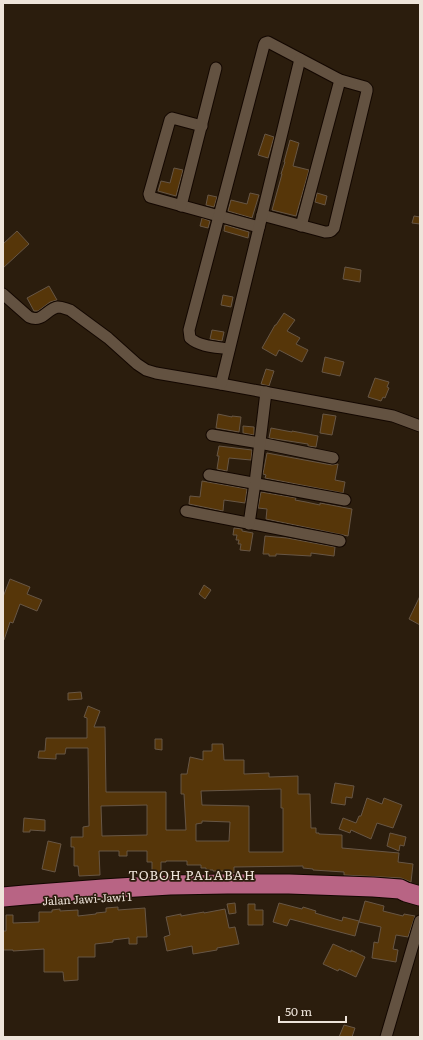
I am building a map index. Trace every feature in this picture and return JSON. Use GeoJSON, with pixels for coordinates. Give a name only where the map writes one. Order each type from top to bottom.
{"type":"FeatureCollection","features":[{"type":"Feature","properties":{"kind":"highway"},"geometry":{"type":"LineString","coordinates":[[3,897],[170,885],[226,884],[289,884],[373,887],[400,889],[413,894]]}},
{"type":"Feature","properties":{"kind":"highway","name":"Jalan Jawi-Jawi 1"},"geometry":{"type":"LineString","coordinates":[[3,904],[60,898],[170,894],[413,894]]}},
{"type":"Feature","properties":{"kind":"street"},"geometry":{"type":"LineString","coordinates":[[229,349],[195,342],[190,338],[189,330],[264,45],[267,42],[340,80],[365,87],[367,91],[334,228],[332,231],[329,232],[301,226],[262,215]]}},
{"type":"Feature","properties":{"kind":"street"},"geometry":{"type":"LineString","coordinates":[[221,384],[300,59]]}},
{"type":"Feature","properties":{"kind":"street"},"geometry":{"type":"LineString","coordinates":[[181,206],[216,68]]}},
{"type":"Feature","properties":{"kind":"street"},"geometry":{"type":"LineString","coordinates":[[301,226],[340,80]]}},
{"type":"Feature","properties":{"kind":"street"},"geometry":{"type":"LineString","coordinates":[[202,126],[172,118],[170,120],[149,194],[151,198],[259,227]]}},
{"type":"Feature","properties":{"kind":"street"},"geometry":{"type":"LineString","coordinates":[[3,294],[29,317],[34,319],[39,318],[59,307],[70,310],[102,333],[146,370],[393,416],[420,426]]}},
{"type":"Feature","properties":{"kind":"street"},"geometry":{"type":"LineString","coordinates":[[249,524],[266,392]]}},
{"type":"Feature","properties":{"kind":"street"},"geometry":{"type":"LineString","coordinates":[[212,435],[333,458]]}},
{"type":"Feature","properties":{"kind":"street"},"geometry":{"type":"LineString","coordinates":[[209,475],[345,500]]}},
{"type":"Feature","properties":{"kind":"street"},"geometry":{"type":"LineString","coordinates":[[186,511],[340,541]]}},
{"type":"Feature","properties":{"kind":"street"},"geometry":{"type":"LineString","coordinates":[[386,1037],[420,921]]}},
{"type":"Feature","properties":{"kind":"building"},"geometry":{"type":"Polygon","coordinates":[[[265,134],[274,137],[268,158],[258,155],[265,134]]]}},
{"type":"Feature","properties":{"kind":"building"},"geometry":{"type":"Polygon","coordinates":[[[290,140],[299,143],[293,166],[309,170],[296,216],[272,210],[290,140]]]}},
{"type":"Feature","properties":{"kind":"building"},"geometry":{"type":"Polygon","coordinates":[[[174,168],[183,170],[176,196],[158,191],[161,181],[170,183],[174,168]]]}},
{"type":"Feature","properties":{"kind":"building"},"geometry":{"type":"Polygon","coordinates":[[[250,193],[259,195],[252,218],[228,211],[231,200],[247,204],[250,193]]]}},
{"type":"Feature","properties":{"kind":"building"},"geometry":{"type":"Polygon","coordinates":[[[317,193],[327,196],[325,205],[315,202],[317,193]]]}},
{"type":"Feature","properties":{"kind":"building"},"geometry":{"type":"Polygon","coordinates":[[[208,195],[217,197],[214,207],[206,205],[208,195]]]}},
{"type":"Feature","properties":{"kind":"building"},"geometry":{"type":"Polygon","coordinates":[[[414,216],[420,217],[420,224],[412,223],[414,216]]]}},
{"type":"Feature","properties":{"kind":"building"},"geometry":{"type":"Polygon","coordinates":[[[202,218],[210,221],[208,228],[200,226],[202,218]]]}},
{"type":"Feature","properties":{"kind":"building"},"geometry":{"type":"Polygon","coordinates":[[[225,225],[249,232],[248,238],[224,231],[225,225]]]}},
{"type":"Feature","properties":{"kind":"building"},"geometry":{"type":"Polygon","coordinates":[[[17,231],[29,244],[3,268],[3,244],[17,231]]]}},
{"type":"Feature","properties":{"kind":"building"},"geometry":{"type":"Polygon","coordinates":[[[345,267],[361,270],[360,282],[343,279],[345,267]]]}},
{"type":"Feature","properties":{"kind":"building"},"geometry":{"type":"Polygon","coordinates":[[[49,286],[57,300],[50,302],[38,311],[34,311],[27,298],[49,286]]]}},
{"type":"Feature","properties":{"kind":"building"},"geometry":{"type":"Polygon","coordinates":[[[223,295],[233,297],[231,307],[221,305],[223,295]]]}},
{"type":"Feature","properties":{"kind":"building"},"geometry":{"type":"Polygon","coordinates":[[[284,313],[295,320],[287,331],[300,338],[296,344],[308,350],[302,362],[279,350],[276,356],[262,348],[275,325],[284,313]]]}},
{"type":"Feature","properties":{"kind":"building"},"geometry":{"type":"Polygon","coordinates":[[[212,330],[224,332],[222,341],[210,339],[212,330]]]}},
{"type":"Feature","properties":{"kind":"building"},"geometry":{"type":"Polygon","coordinates":[[[325,357],[344,362],[340,376],[322,372],[325,357]]]}},
{"type":"Feature","properties":{"kind":"building"},"geometry":{"type":"Polygon","coordinates":[[[266,369],[274,371],[269,386],[261,384],[266,369]]]}},
{"type":"Feature","properties":{"kind":"building"},"geometry":{"type":"Polygon","coordinates":[[[375,378],[389,382],[387,387],[389,388],[385,398],[383,397],[381,401],[368,397],[375,378]]]}},
{"type":"Feature","properties":{"kind":"building"},"geometry":{"type":"Polygon","coordinates":[[[218,414],[241,417],[239,432],[216,428],[218,414]]]}},
{"type":"Feature","properties":{"kind":"building"},"geometry":{"type":"Polygon","coordinates":[[[323,414],[336,416],[332,435],[320,433],[323,414]]]}},
{"type":"Feature","properties":{"kind":"building"},"geometry":{"type":"Polygon","coordinates":[[[243,426],[254,427],[254,435],[243,433],[243,426]]]}},
{"type":"Feature","properties":{"kind":"building"},"geometry":{"type":"Polygon","coordinates":[[[271,428],[318,436],[316,447],[308,446],[308,444],[269,438],[271,428]]]}},
{"type":"Feature","properties":{"kind":"building"},"geometry":{"type":"Polygon","coordinates":[[[219,446],[252,450],[251,460],[229,458],[227,471],[217,469],[219,446]]]}},
{"type":"Feature","properties":{"kind":"building"},"geometry":{"type":"Polygon","coordinates":[[[267,453],[332,465],[338,464],[335,480],[345,482],[343,493],[265,478],[266,475],[263,474],[267,453]]]}},
{"type":"Feature","properties":{"kind":"building"},"geometry":{"type":"Polygon","coordinates":[[[202,481],[247,489],[245,503],[224,500],[223,511],[189,504],[190,496],[200,497],[202,481]]]}},
{"type":"Feature","properties":{"kind":"building"},"geometry":{"type":"Polygon","coordinates":[[[261,492],[296,498],[295,500],[320,505],[320,503],[352,509],[348,536],[266,519],[267,509],[258,508],[261,492]]]}},
{"type":"Feature","properties":{"kind":"building"},"geometry":{"type":"Polygon","coordinates":[[[234,528],[253,533],[250,551],[240,550],[241,544],[238,544],[239,540],[236,540],[237,535],[233,535],[234,528]]]}},
{"type":"Feature","properties":{"kind":"building"},"geometry":{"type":"Polygon","coordinates":[[[265,536],[287,538],[335,547],[334,556],[311,553],[311,556],[276,554],[276,556],[269,556],[269,554],[263,554],[265,536]]]}},
{"type":"Feature","properties":{"kind":"building"},"geometry":{"type":"Polygon","coordinates":[[[10,579],[30,587],[27,594],[42,600],[37,611],[20,604],[13,623],[10,622],[3,640],[3,597],[10,579]]]}},
{"type":"Feature","properties":{"kind":"building"},"geometry":{"type":"Polygon","coordinates":[[[204,585],[211,590],[205,599],[199,594],[204,585]]]}},
{"type":"Feature","properties":{"kind":"building"},"geometry":{"type":"Polygon","coordinates":[[[420,596],[420,625],[409,619],[420,596]]]}},
{"type":"Feature","properties":{"kind":"building"},"geometry":{"type":"Polygon","coordinates":[[[81,692],[82,699],[68,700],[68,693],[81,692]]]}},
{"type":"Feature","properties":{"kind":"building"},"geometry":{"type":"Polygon","coordinates":[[[88,706],[100,711],[94,727],[105,727],[106,792],[166,792],[166,830],[186,830],[184,794],[181,794],[181,774],[187,774],[190,757],[203,760],[203,751],[212,751],[212,744],[223,744],[224,760],[244,760],[244,774],[269,773],[269,777],[298,776],[298,794],[310,794],[311,828],[316,828],[316,833],[342,835],[342,848],[399,853],[398,862],[413,864],[411,882],[401,878],[344,875],[344,872],[313,870],[303,868],[303,866],[234,867],[234,873],[226,873],[226,871],[206,870],[206,868],[201,868],[201,865],[187,865],[187,861],[161,862],[161,875],[152,875],[152,862],[147,862],[147,851],[127,851],[127,856],[119,856],[119,851],[99,851],[100,875],[79,876],[78,866],[74,866],[74,847],[71,847],[71,837],[83,837],[83,827],[89,826],[88,748],[66,748],[65,754],[56,754],[56,759],[38,758],[39,751],[45,751],[46,738],[87,738],[87,718],[84,717],[88,706]],[[281,789],[201,791],[202,805],[249,806],[249,852],[283,852],[283,808],[281,808],[281,789]],[[147,805],[101,806],[102,836],[147,835],[147,805]],[[202,821],[202,823],[196,824],[196,841],[229,841],[230,822],[202,821]]]}},
{"type":"Feature","properties":{"kind":"building"},"geometry":{"type":"Polygon","coordinates":[[[155,739],[162,739],[162,750],[155,749],[155,739]]]}},
{"type":"Feature","properties":{"kind":"building"},"geometry":{"type":"Polygon","coordinates":[[[335,783],[354,786],[352,798],[346,797],[345,805],[331,803],[335,783]]]}},
{"type":"Feature","properties":{"kind":"building"},"geometry":{"type":"Polygon","coordinates":[[[367,798],[382,804],[384,798],[402,805],[393,828],[377,823],[371,839],[351,830],[350,833],[339,829],[343,818],[356,823],[359,816],[361,816],[367,798]]]}},
{"type":"Feature","properties":{"kind":"building"},"geometry":{"type":"Polygon","coordinates":[[[24,818],[45,820],[45,831],[30,830],[30,832],[23,832],[24,818]]]}},
{"type":"Feature","properties":{"kind":"building"},"geometry":{"type":"Polygon","coordinates":[[[390,833],[406,837],[404,846],[400,845],[399,851],[387,846],[390,833]]]}},
{"type":"Feature","properties":{"kind":"building"},"geometry":{"type":"Polygon","coordinates":[[[48,841],[61,844],[55,872],[42,869],[48,841]]]}},
{"type":"Feature","properties":{"kind":"building"},"geometry":{"type":"Polygon","coordinates":[[[365,901],[384,906],[383,911],[403,916],[404,914],[415,916],[408,937],[396,935],[393,949],[398,950],[396,962],[372,958],[374,942],[378,943],[381,927],[359,922],[365,901]]]}},
{"type":"Feature","properties":{"kind":"building"},"geometry":{"type":"Polygon","coordinates":[[[235,903],[236,913],[229,914],[227,904],[235,903]]]}},
{"type":"Feature","properties":{"kind":"building"},"geometry":{"type":"Polygon","coordinates":[[[279,903],[302,909],[303,907],[316,911],[315,913],[342,921],[343,917],[359,921],[355,936],[290,919],[287,926],[273,922],[279,903]]]}},
{"type":"Feature","properties":{"kind":"building"},"geometry":{"type":"Polygon","coordinates":[[[248,904],[255,904],[255,910],[263,910],[263,925],[248,925],[248,904]]]}},
{"type":"Feature","properties":{"kind":"building"},"geometry":{"type":"Polygon","coordinates":[[[118,907],[118,910],[145,908],[147,937],[137,937],[137,944],[129,944],[129,938],[95,944],[95,957],[78,957],[78,980],[64,981],[63,972],[44,972],[44,949],[13,951],[3,950],[3,931],[6,931],[6,915],[13,915],[13,923],[39,922],[39,912],[52,912],[52,910],[60,909],[60,911],[78,910],[78,916],[106,912],[106,908],[118,907]]]}},
{"type":"Feature","properties":{"kind":"building"},"geometry":{"type":"Polygon","coordinates":[[[225,909],[229,928],[235,927],[239,944],[193,954],[192,946],[167,951],[164,937],[170,935],[166,917],[225,909]]]}},
{"type":"Feature","properties":{"kind":"building"},"geometry":{"type":"Polygon","coordinates":[[[333,944],[351,952],[351,950],[365,957],[356,977],[339,969],[338,971],[323,964],[333,944]]]}},
{"type":"Feature","properties":{"kind":"building"},"geometry":{"type":"Polygon","coordinates":[[[344,1025],[355,1028],[352,1037],[339,1037],[344,1025]]]}},
{"type":"Feature","properties":{"kind":"district","name":"TOBOH PALABAH"},"geometry":{"type":"Point","coordinates":[192,874]}}]}
